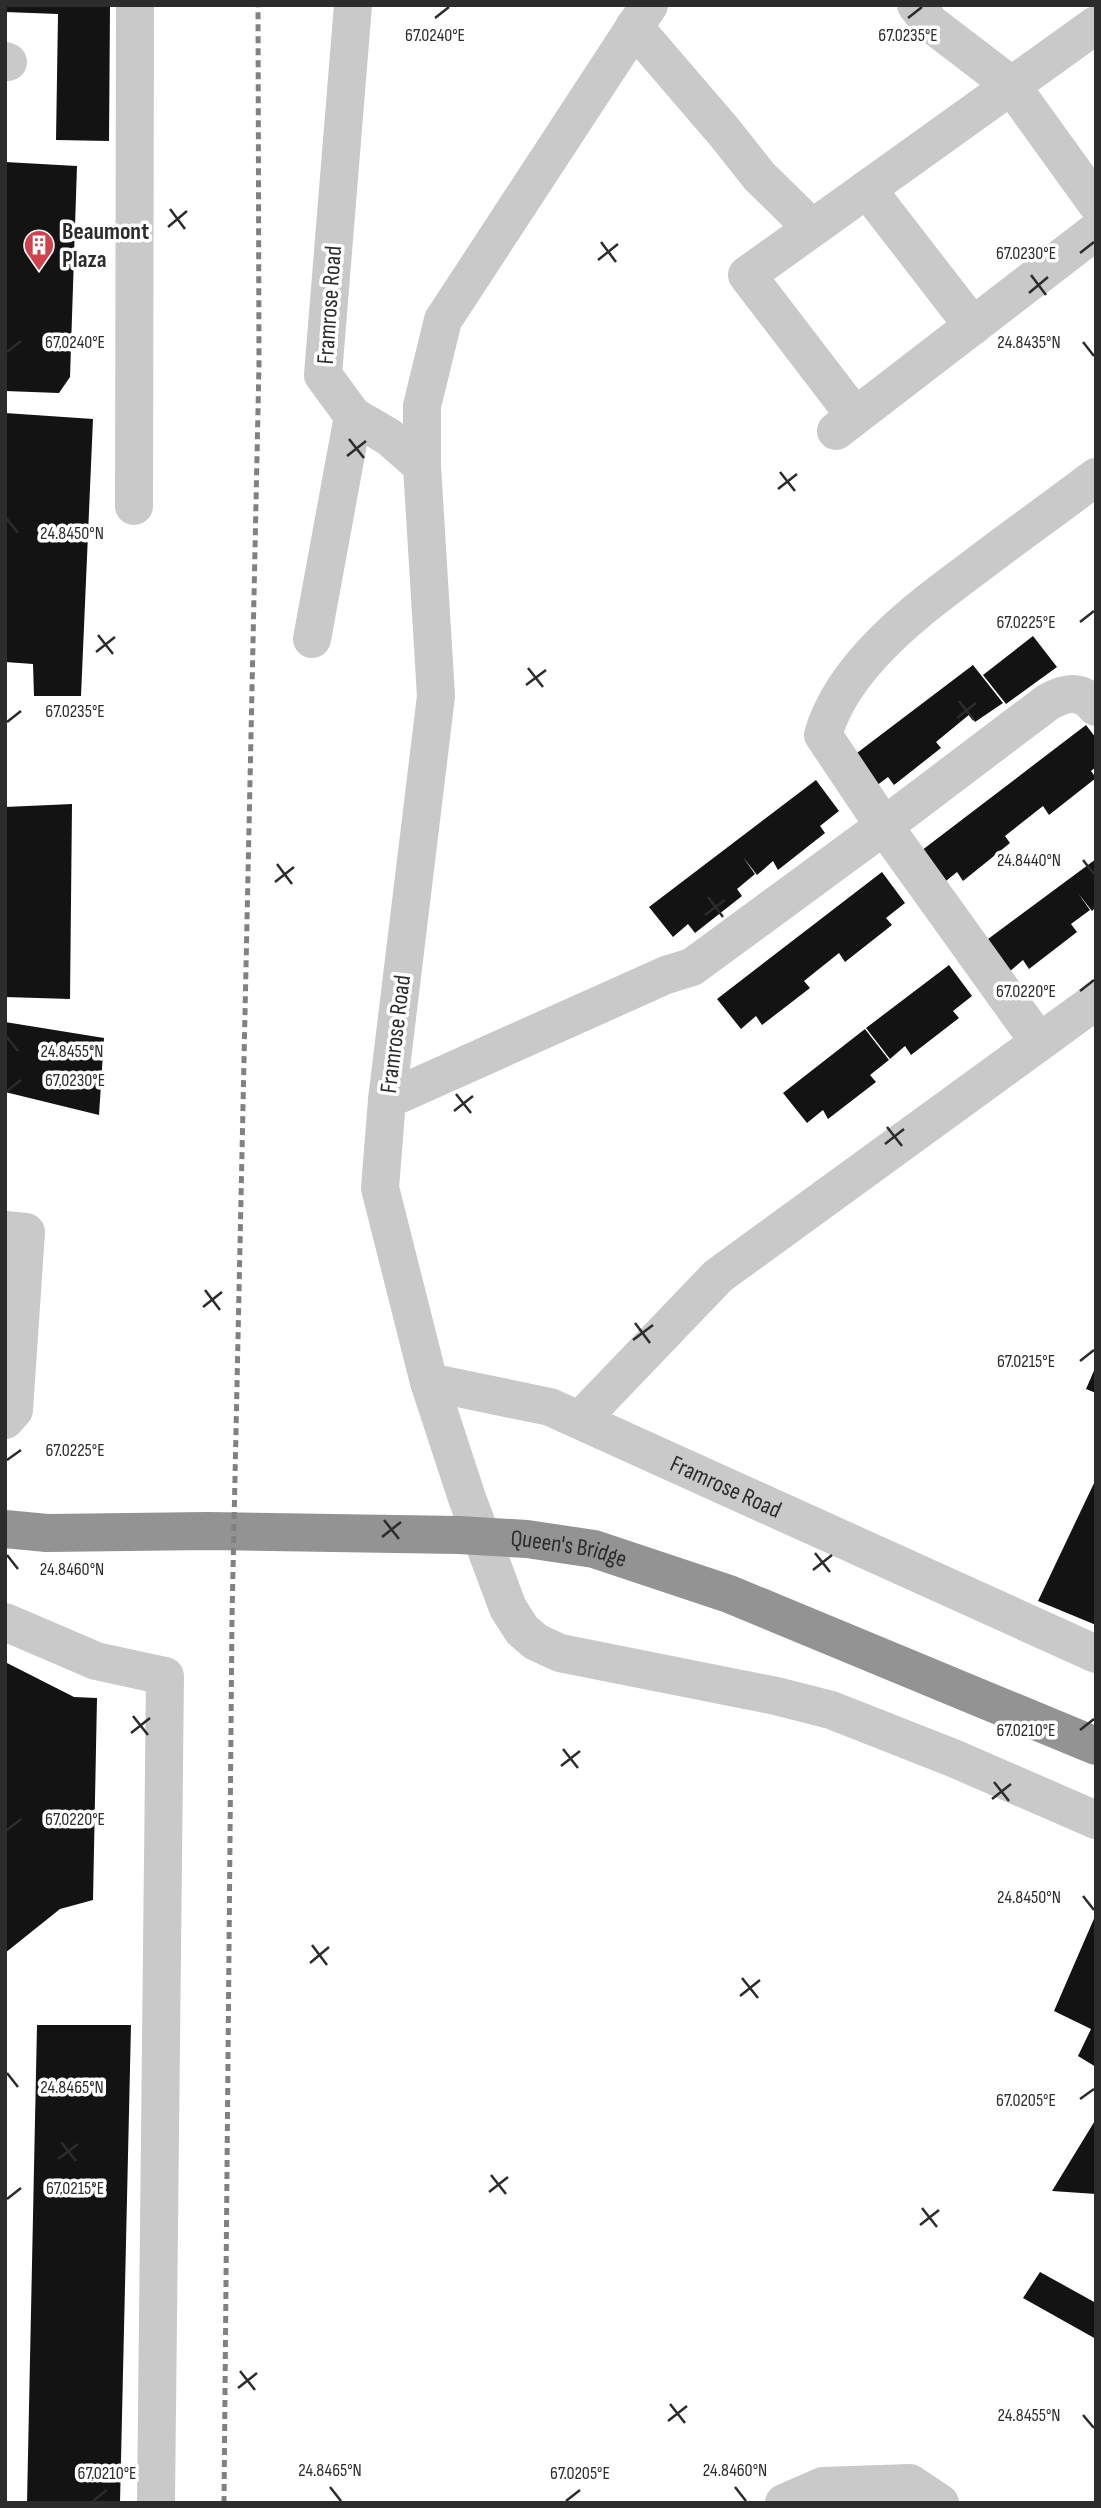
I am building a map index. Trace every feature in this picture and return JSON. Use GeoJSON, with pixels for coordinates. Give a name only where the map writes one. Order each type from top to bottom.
{"type":"FeatureCollection","features":[{"type":"Feature","properties":{"kind":"highway","name":"Queen's Bridge"},"geometry":{"type":"LineString","coordinates":[[5,1529],[47,1533],[208,1531],[459,1535],[527,1539],[594,1549],[729,1594],[1096,1746]]}},
{"type":"Feature","properties":{"kind":"street"},"geometry":{"type":"LineString","coordinates":[[134,506],[135,5]]}},
{"type":"Feature","properties":{"kind":"street","name":"Framrose Road"},"geometry":{"type":"LineString","coordinates":[[353,5],[323,375],[353,416],[389,438],[422,466],[436,696],[387,1100],[380,1188],[429,1382],[550,1407],[1096,1654]]}},
{"type":"Feature","properties":{"kind":"street"},"geometry":{"type":"LineString","coordinates":[[916,5],[930,23],[1011,85],[1096,203]]}},
{"type":"Feature","properties":{"kind":"street"},"geometry":{"type":"LineString","coordinates":[[422,466],[422,405],[443,320],[641,16],[759,176],[812,228]]}},
{"type":"Feature","properties":{"kind":"street"},"geometry":{"type":"LineString","coordinates":[[1096,25],[747,275],[846,424],[1096,231]]}},
{"type":"Feature","properties":{"kind":"street"},"geometry":{"type":"LineString","coordinates":[[866,189],[973,326]]}},
{"type":"Feature","properties":{"kind":"street"},"geometry":{"type":"LineString","coordinates":[[312,639],[353,416]]}},
{"type":"Feature","properties":{"kind":"street"},"geometry":{"type":"LineString","coordinates":[[1039,1042],[884,827],[823,735],[830,712],[864,666],[907,619],[1096,477]]}},
{"type":"Feature","properties":{"kind":"street"},"geometry":{"type":"LineString","coordinates":[[387,1100],[666,975],[692,967],[1056,698],[1065,693],[1080,695],[1096,707]]}},
{"type":"Feature","properties":{"kind":"street"},"geometry":{"type":"LineString","coordinates":[[580,1420],[718,1276],[1096,1001]]}},
{"type":"Feature","properties":{"kind":"street"},"geometry":{"type":"LineString","coordinates":[[5,1230],[26,1232],[14,1410],[5,1420]]}},
{"type":"Feature","properties":{"kind":"street"},"geometry":{"type":"LineString","coordinates":[[429,1382],[508,1608],[522,1630],[536,1642],[560,1653],[776,1696],[831,1710],[953,1758],[1096,1820]]}},
{"type":"Feature","properties":{"kind":"street"},"geometry":{"type":"LineString","coordinates":[[5,1622],[96,1661],[165,1676],[156,2503]]}},
{"type":"Feature","properties":{"kind":"street"},"geometry":{"type":"LineString","coordinates":[[784,2503],[823,2486],[910,2483],[940,2503]]}},
{"type":"Feature","properties":{"kind":"building"},"geometry":{"type":"Polygon","coordinates":[[[5,5],[110,5],[109,141],[56,140],[58,14],[5,12],[5,5]]]}},
{"type":"Feature","properties":{"kind":"building","name":"Beaumont Plaza"},"geometry":{"type":"Polygon","coordinates":[[[5,162],[77,166],[70,377],[59,393],[5,391],[5,162]]]}},
{"type":"Feature","properties":{"kind":"building"},"geometry":{"type":"Polygon","coordinates":[[[5,413],[93,419],[81,696],[34,696],[33,664],[5,662],[5,413]]]}},
{"type":"Feature","properties":{"kind":"building"},"geometry":{"type":"Polygon","coordinates":[[[1033,636],[1057,667],[1006,704],[983,675],[1033,636]]]}},
{"type":"Feature","properties":{"kind":"building"},"geometry":{"type":"Polygon","coordinates":[[[973,665],[1003,703],[975,722],[970,714],[936,742],[941,748],[894,785],[888,777],[872,789],[849,759],[973,665]]]}},
{"type":"Feature","properties":{"kind":"building"},"geometry":{"type":"Polygon","coordinates":[[[1086,725],[1096,738],[1096,767],[1091,771],[1096,778],[1049,815],[1043,806],[1005,836],[1010,843],[963,881],[957,872],[941,885],[917,854],[1086,725]]]}},
{"type":"Feature","properties":{"kind":"building"},"geometry":{"type":"Polygon","coordinates":[[[816,780],[839,811],[820,826],[825,833],[778,870],[773,861],[757,875],[743,857],[755,874],[737,889],[742,896],[695,933],[688,924],[673,937],[649,907],[816,780]]]}},
{"type":"Feature","properties":{"kind":"building"},"geometry":{"type":"Polygon","coordinates":[[[72,804],[70,999],[5,997],[5,807],[72,804]]]}},
{"type":"Feature","properties":{"kind":"building"},"geometry":{"type":"Polygon","coordinates":[[[1096,859],[1096,907],[1092,911],[1078,893],[1090,910],[1071,924],[1077,932],[1029,969],[1023,960],[1008,973],[984,942],[1096,859]]]}},
{"type":"Feature","properties":{"kind":"building"},"geometry":{"type":"Polygon","coordinates":[[[882,872],[905,903],[886,918],[892,925],[845,962],[839,953],[804,981],[810,988],[762,1025],[756,1016],[741,1029],[717,999],[882,872]]]}},
{"type":"Feature","properties":{"kind":"building"},"geometry":{"type":"Polygon","coordinates":[[[949,965],[972,996],[953,1011],[959,1018],[911,1055],[905,1046],[890,1059],[866,1028],[949,965]]]}},
{"type":"Feature","properties":{"kind":"building"},"geometry":{"type":"Polygon","coordinates":[[[5,1022],[104,1038],[99,1115],[5,1092],[5,1022]]]}},
{"type":"Feature","properties":{"kind":"building"},"geometry":{"type":"Polygon","coordinates":[[[865,1029],[889,1060],[870,1075],[876,1082],[828,1119],[823,1110],[807,1123],[783,1093],[865,1029]]]}},
{"type":"Feature","properties":{"kind":"building"},"geometry":{"type":"Polygon","coordinates":[[[1096,1366],[1096,1393],[1086,1389],[1096,1366]]]}},
{"type":"Feature","properties":{"kind":"building"},"geometry":{"type":"Polygon","coordinates":[[[1096,1479],[1096,1625],[1038,1601],[1096,1479]]]}},
{"type":"Feature","properties":{"kind":"building"},"geometry":{"type":"Polygon","coordinates":[[[5,1662],[74,1697],[97,1698],[93,1900],[60,1909],[5,1953],[5,1662]]]}},
{"type":"Feature","properties":{"kind":"building"},"geometry":{"type":"Polygon","coordinates":[[[1096,1914],[1096,2067],[1078,2056],[1091,2029],[1054,2011],[1096,1914]]]}},
{"type":"Feature","properties":{"kind":"building"},"geometry":{"type":"Polygon","coordinates":[[[37,2025],[131,2025],[120,2503],[27,2503],[37,2025]]]}},
{"type":"Feature","properties":{"kind":"building"},"geometry":{"type":"Polygon","coordinates":[[[1096,2119],[1096,2194],[1052,2191],[1096,2119]]]}},
{"type":"Feature","properties":{"kind":"building"},"geometry":{"type":"Polygon","coordinates":[[[1040,2272],[1096,2303],[1096,2339],[1023,2298],[1040,2272]]]}},
{"type":"Feature","properties":{"kind":"railway"},"geometry":{"type":"LineString","coordinates":[[224,2503],[232,1617],[259,364],[258,5]]}},
{"type":"Feature","properties":{"kind":"place","name":"Beaumont Plaza"},"geometry":{"type":"Point","coordinates":[39,272]}}]}
